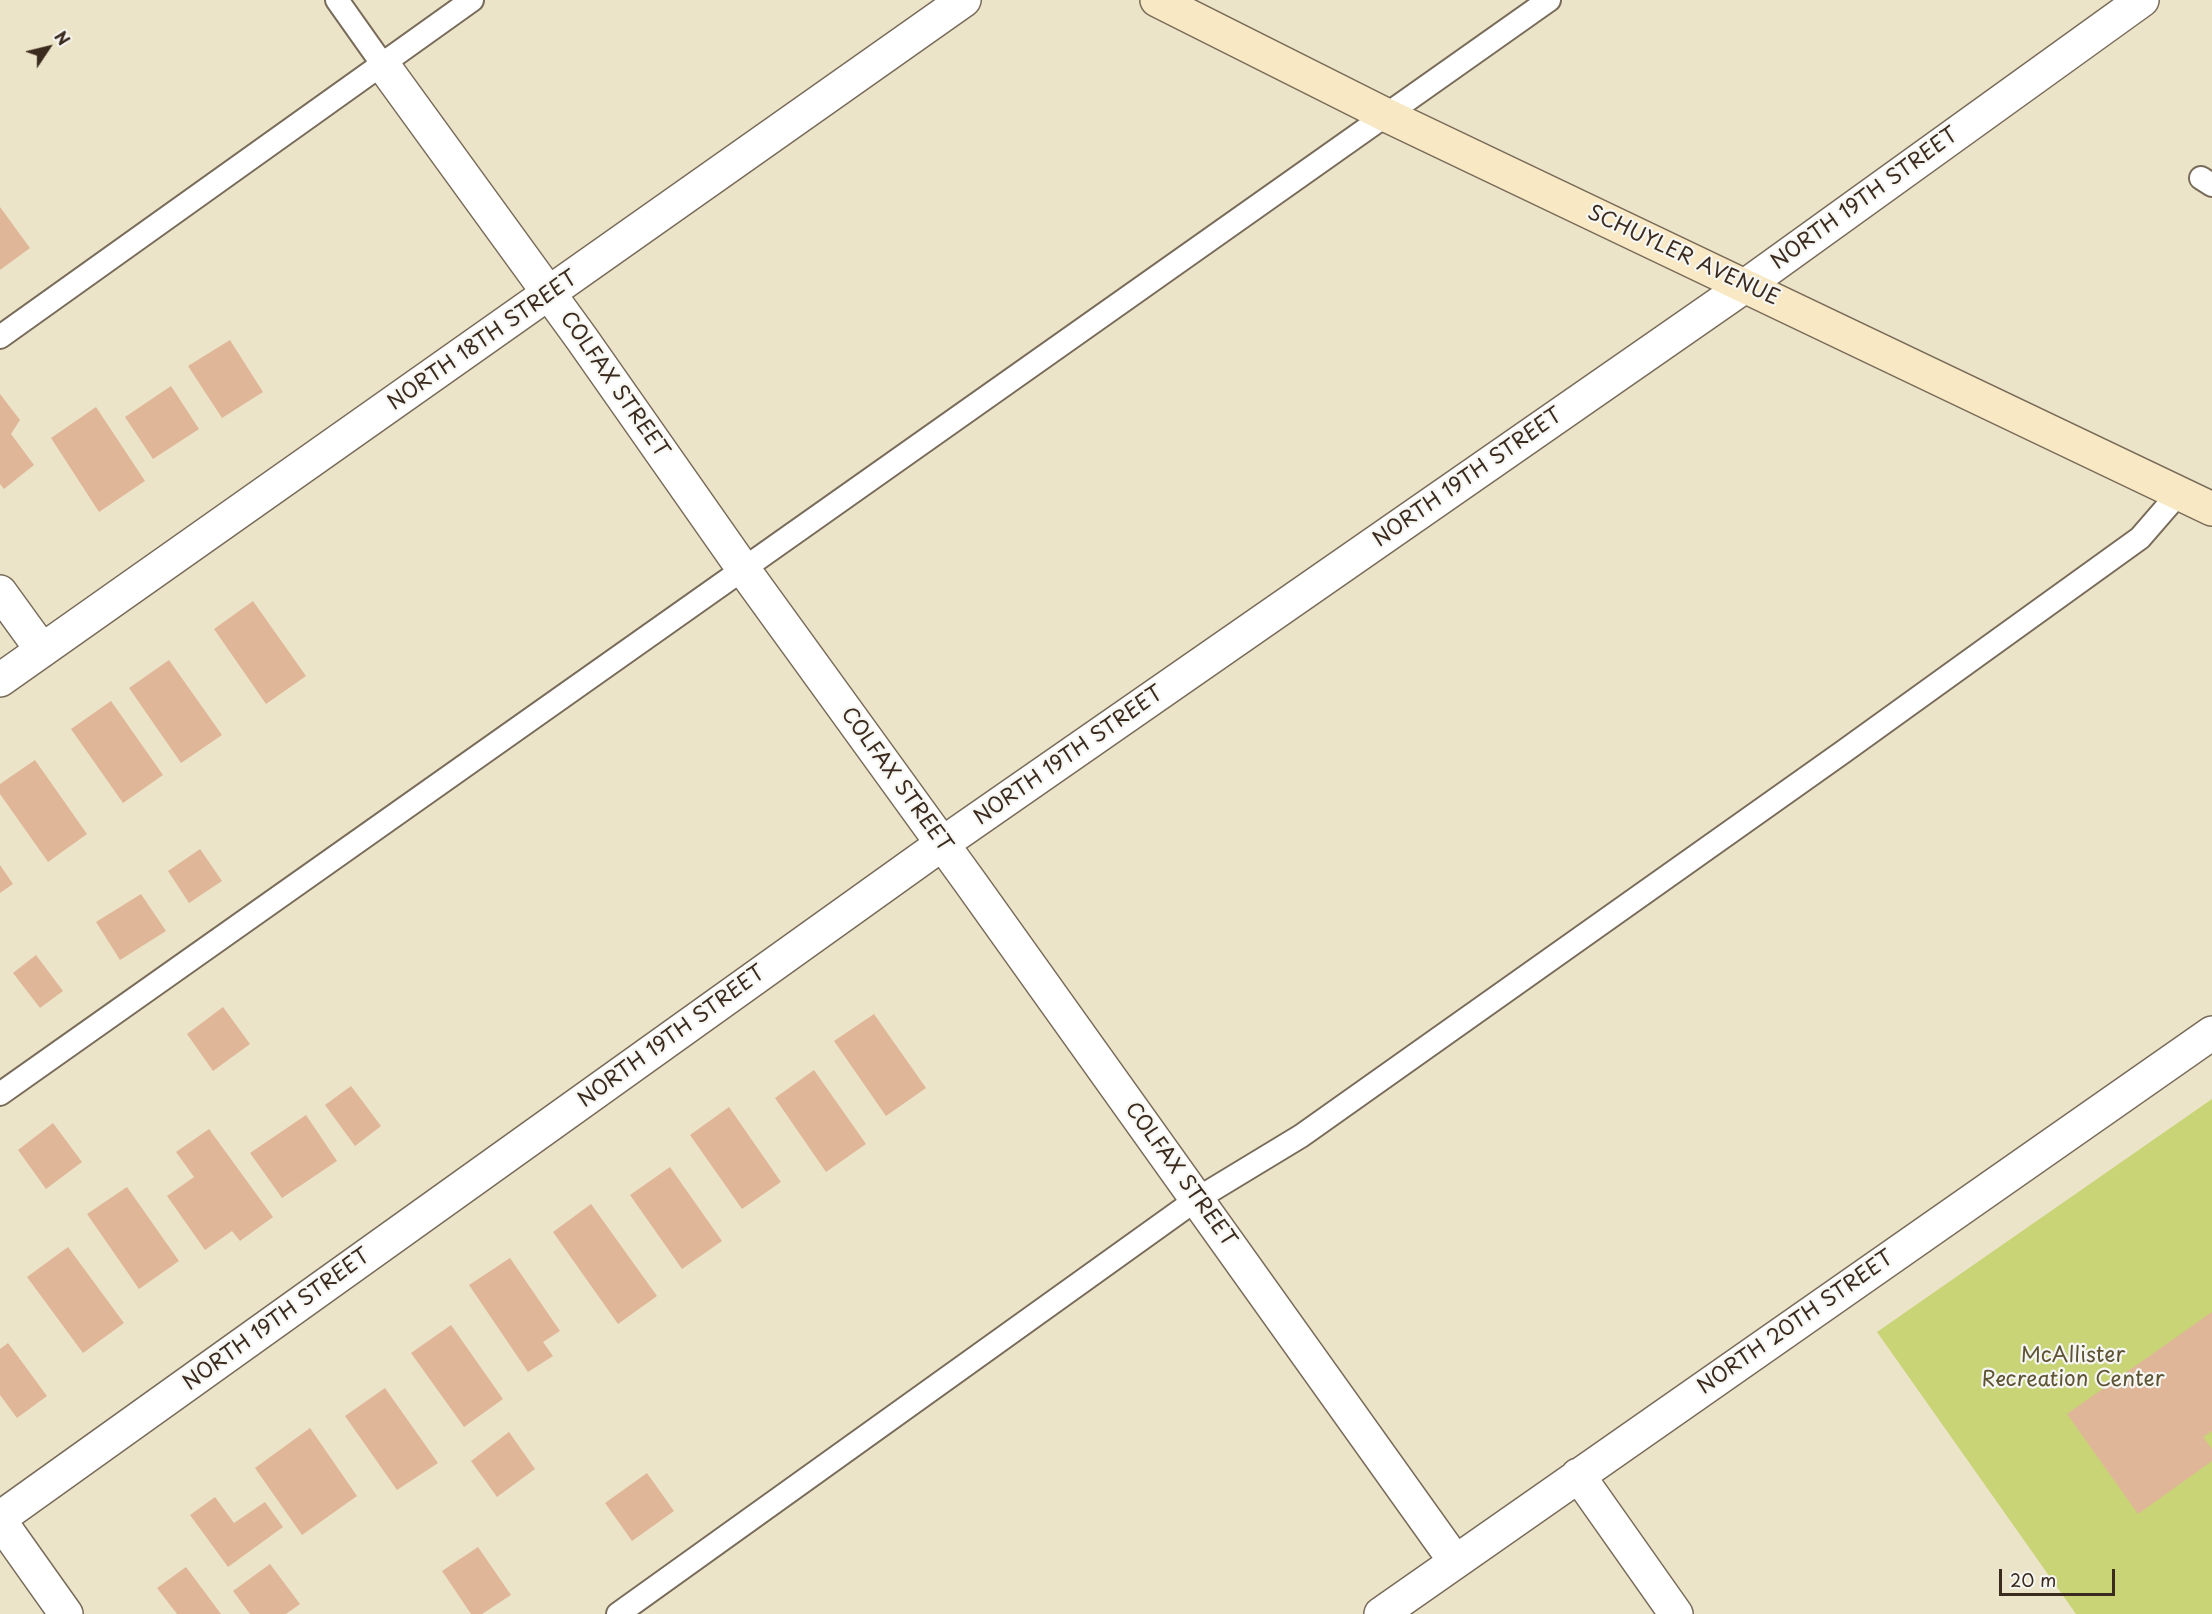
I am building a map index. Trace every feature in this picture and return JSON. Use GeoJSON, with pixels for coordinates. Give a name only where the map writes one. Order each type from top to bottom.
{"type":"FeatureCollection","features":[{"type":"Feature","properties":{"kind":"main road","name":"SCHUYLER AVENUE"},"geometry":{"type":"LineString","coordinates":[[1156,0],[1386,115],[2212,509]]}},
{"type":"Feature","properties":{"kind":"street","name":"NORTH 18TH STREET"},"geometry":{"type":"LineString","coordinates":[[0,680],[964,0]]}},
{"type":"Feature","properties":{"kind":"street","name":"NORTH 19TH STREET"},"geometry":{"type":"LineString","coordinates":[[0,1520],[942,844],[1745,286],[2142,0]]}},
{"type":"Feature","properties":{"kind":"street","name":"COLFAX STREET"},"geometry":{"type":"LineString","coordinates":[[383,64],[550,294],[744,570],[1455,1561]]}},
{"type":"Feature","properties":{"kind":"street"},"geometry":{"type":"LineString","coordinates":[[0,592],[42,650]]}},
{"type":"Feature","properties":{"kind":"street","name":"NORTH 20TH STREET"},"geometry":{"type":"LineString","coordinates":[[1381,1614],[2212,1033]]}},
{"type":"Feature","properties":{"kind":"street"},"geometry":{"type":"LineString","coordinates":[[1578,1475],[1676,1614]]}},
{"type":"Feature","properties":{"kind":"street"},"geometry":{"type":"LineString","coordinates":[[0,1520],[66,1614]]}},
{"type":"Feature","properties":{"kind":"lane","name":"COLFAX STREET"},"geometry":{"type":"LineString","coordinates":[[337,0],[383,64]]}},
{"type":"Feature","properties":{"kind":"lane"},"geometry":{"type":"LineString","coordinates":[[0,337],[472,0]]}},
{"type":"Feature","properties":{"kind":"lane"},"geometry":{"type":"LineString","coordinates":[[0,1094],[1549,0]]}},
{"type":"Feature","properties":{"kind":"lane"},"geometry":{"type":"LineString","coordinates":[[618,1614],[1197,1199],[1301,1136],[2140,538],[2179,493]]}},
{"type":"Feature","properties":{"kind":"green space","name":"McAllister Recreation Center"},"geometry":{"type":"Polygon","coordinates":[[[2212,1099],[2212,1614],[2076,1614],[1877,1332],[2212,1099]]]}},
{"type":"Feature","properties":{"kind":"building"},"geometry":{"type":"Polygon","coordinates":[[[0,207],[30,248],[0,270],[0,207]]]}},
{"type":"Feature","properties":{"kind":"building"},"geometry":{"type":"Polygon","coordinates":[[[230,340],[263,392],[222,418],[188,366],[230,340]]]}},
{"type":"Feature","properties":{"kind":"building"},"geometry":{"type":"Polygon","coordinates":[[[171,386],[199,429],[153,459],[125,417],[171,386]]]}},
{"type":"Feature","properties":{"kind":"building"},"geometry":{"type":"Polygon","coordinates":[[[0,394],[20,420],[11,434],[34,465],[4,489],[0,484],[0,394]]]}},
{"type":"Feature","properties":{"kind":"building"},"geometry":{"type":"Polygon","coordinates":[[[96,407],[145,481],[99,512],[51,438],[96,407]]]}},
{"type":"Feature","properties":{"kind":"building"},"geometry":{"type":"Polygon","coordinates":[[[253,601],[306,676],[266,704],[214,629],[253,601]]]}},
{"type":"Feature","properties":{"kind":"building"},"geometry":{"type":"Polygon","coordinates":[[[169,660],[222,735],[181,763],[129,688],[169,660]]]}},
{"type":"Feature","properties":{"kind":"building"},"geometry":{"type":"Polygon","coordinates":[[[111,701],[163,775],[123,803],[71,729],[111,701]]]}},
{"type":"Feature","properties":{"kind":"building"},"geometry":{"type":"Polygon","coordinates":[[[35,760],[87,834],[48,862],[0,794],[0,784],[35,760]]]}},
{"type":"Feature","properties":{"kind":"building"},"geometry":{"type":"Polygon","coordinates":[[[200,849],[222,881],[189,903],[168,871],[200,849]]]}},
{"type":"Feature","properties":{"kind":"building"},"geometry":{"type":"Polygon","coordinates":[[[0,865],[13,884],[0,893],[0,865]]]}},
{"type":"Feature","properties":{"kind":"building"},"geometry":{"type":"Polygon","coordinates":[[[141,894],[166,931],[120,960],[96,922],[141,894]]]}},
{"type":"Feature","properties":{"kind":"building"},"geometry":{"type":"Polygon","coordinates":[[[36,955],[63,991],[40,1008],[13,973],[36,955]]]}},
{"type":"Feature","properties":{"kind":"building"},"geometry":{"type":"Polygon","coordinates":[[[223,1007],[250,1044],[213,1071],[187,1034],[223,1007]]]}},
{"type":"Feature","properties":{"kind":"building"},"geometry":{"type":"Polygon","coordinates":[[[874,1014],[926,1088],[886,1116],[834,1041],[874,1014]]]}},
{"type":"Feature","properties":{"kind":"building"},"geometry":{"type":"Polygon","coordinates":[[[814,1070],[866,1144],[826,1172],[775,1098],[814,1070]]]}},
{"type":"Feature","properties":{"kind":"building"},"geometry":{"type":"Polygon","coordinates":[[[351,1086],[381,1126],[355,1146],[325,1105],[351,1086]]]}},
{"type":"Feature","properties":{"kind":"building"},"geometry":{"type":"Polygon","coordinates":[[[729,1107],[781,1182],[742,1209],[690,1135],[729,1107]]]}},
{"type":"Feature","properties":{"kind":"building"},"geometry":{"type":"Polygon","coordinates":[[[306,1115],[337,1161],[282,1198],[250,1153],[306,1115]]]}},
{"type":"Feature","properties":{"kind":"building"},"geometry":{"type":"Polygon","coordinates":[[[53,1123],[82,1162],[46,1189],[18,1150],[53,1123]]]}},
{"type":"Feature","properties":{"kind":"building"},"geometry":{"type":"Polygon","coordinates":[[[209,1129],[273,1217],[240,1241],[232,1231],[205,1250],[167,1196],[194,1177],[176,1152],[209,1129]]]}},
{"type":"Feature","properties":{"kind":"building"},"geometry":{"type":"Polygon","coordinates":[[[670,1167],[722,1241],[682,1269],[630,1195],[670,1167]]]}},
{"type":"Feature","properties":{"kind":"building"},"geometry":{"type":"Polygon","coordinates":[[[127,1187],[179,1261],[139,1289],[87,1214],[127,1187]]]}},
{"type":"Feature","properties":{"kind":"building"},"geometry":{"type":"Polygon","coordinates":[[[591,1204],[657,1296],[618,1324],[553,1232],[591,1204]]]}},
{"type":"Feature","properties":{"kind":"building"},"geometry":{"type":"Polygon","coordinates":[[[68,1247],[124,1323],[83,1353],[27,1277],[68,1247]]]}},
{"type":"Feature","properties":{"kind":"building"},"geometry":{"type":"Polygon","coordinates":[[[510,1258],[560,1331],[543,1342],[553,1356],[528,1372],[469,1285],[510,1258]]]}},
{"type":"Feature","properties":{"kind":"building"},"geometry":{"type":"Polygon","coordinates":[[[2212,1312],[2212,1431],[2203,1437],[2212,1449],[2212,1461],[2138,1514],[2067,1414],[2212,1312]]]}},
{"type":"Feature","properties":{"kind":"building"},"geometry":{"type":"Polygon","coordinates":[[[451,1325],[503,1399],[464,1427],[411,1353],[451,1325]]]}},
{"type":"Feature","properties":{"kind":"building"},"geometry":{"type":"Polygon","coordinates":[[[8,1343],[47,1396],[17,1418],[0,1395],[0,1349],[8,1343]]]}},
{"type":"Feature","properties":{"kind":"building"},"geometry":{"type":"Polygon","coordinates":[[[385,1388],[438,1463],[397,1490],[345,1416],[385,1388]]]}},
{"type":"Feature","properties":{"kind":"building"},"geometry":{"type":"Polygon","coordinates":[[[310,1428],[357,1496],[302,1535],[255,1468],[310,1428]]]}},
{"type":"Feature","properties":{"kind":"building"},"geometry":{"type":"Polygon","coordinates":[[[509,1432],[535,1469],[497,1497],[471,1461],[509,1432]]]}},
{"type":"Feature","properties":{"kind":"building"},"geometry":{"type":"Polygon","coordinates":[[[647,1473],[674,1511],[632,1541],[605,1503],[647,1473]]]}},
{"type":"Feature","properties":{"kind":"building"},"geometry":{"type":"Polygon","coordinates":[[[215,1497],[234,1523],[265,1502],[283,1527],[228,1567],[190,1515],[215,1497]]]}},
{"type":"Feature","properties":{"kind":"building"},"geometry":{"type":"Polygon","coordinates":[[[478,1547],[511,1595],[482,1614],[471,1614],[442,1571],[478,1547]]]}},
{"type":"Feature","properties":{"kind":"building"},"geometry":{"type":"Polygon","coordinates":[[[270,1564],[300,1604],[286,1614],[250,1614],[233,1591],[270,1564]]]}},
{"type":"Feature","properties":{"kind":"building"},"geometry":{"type":"Polygon","coordinates":[[[186,1567],[221,1614],[177,1614],[157,1588],[186,1567]]]}}]}
